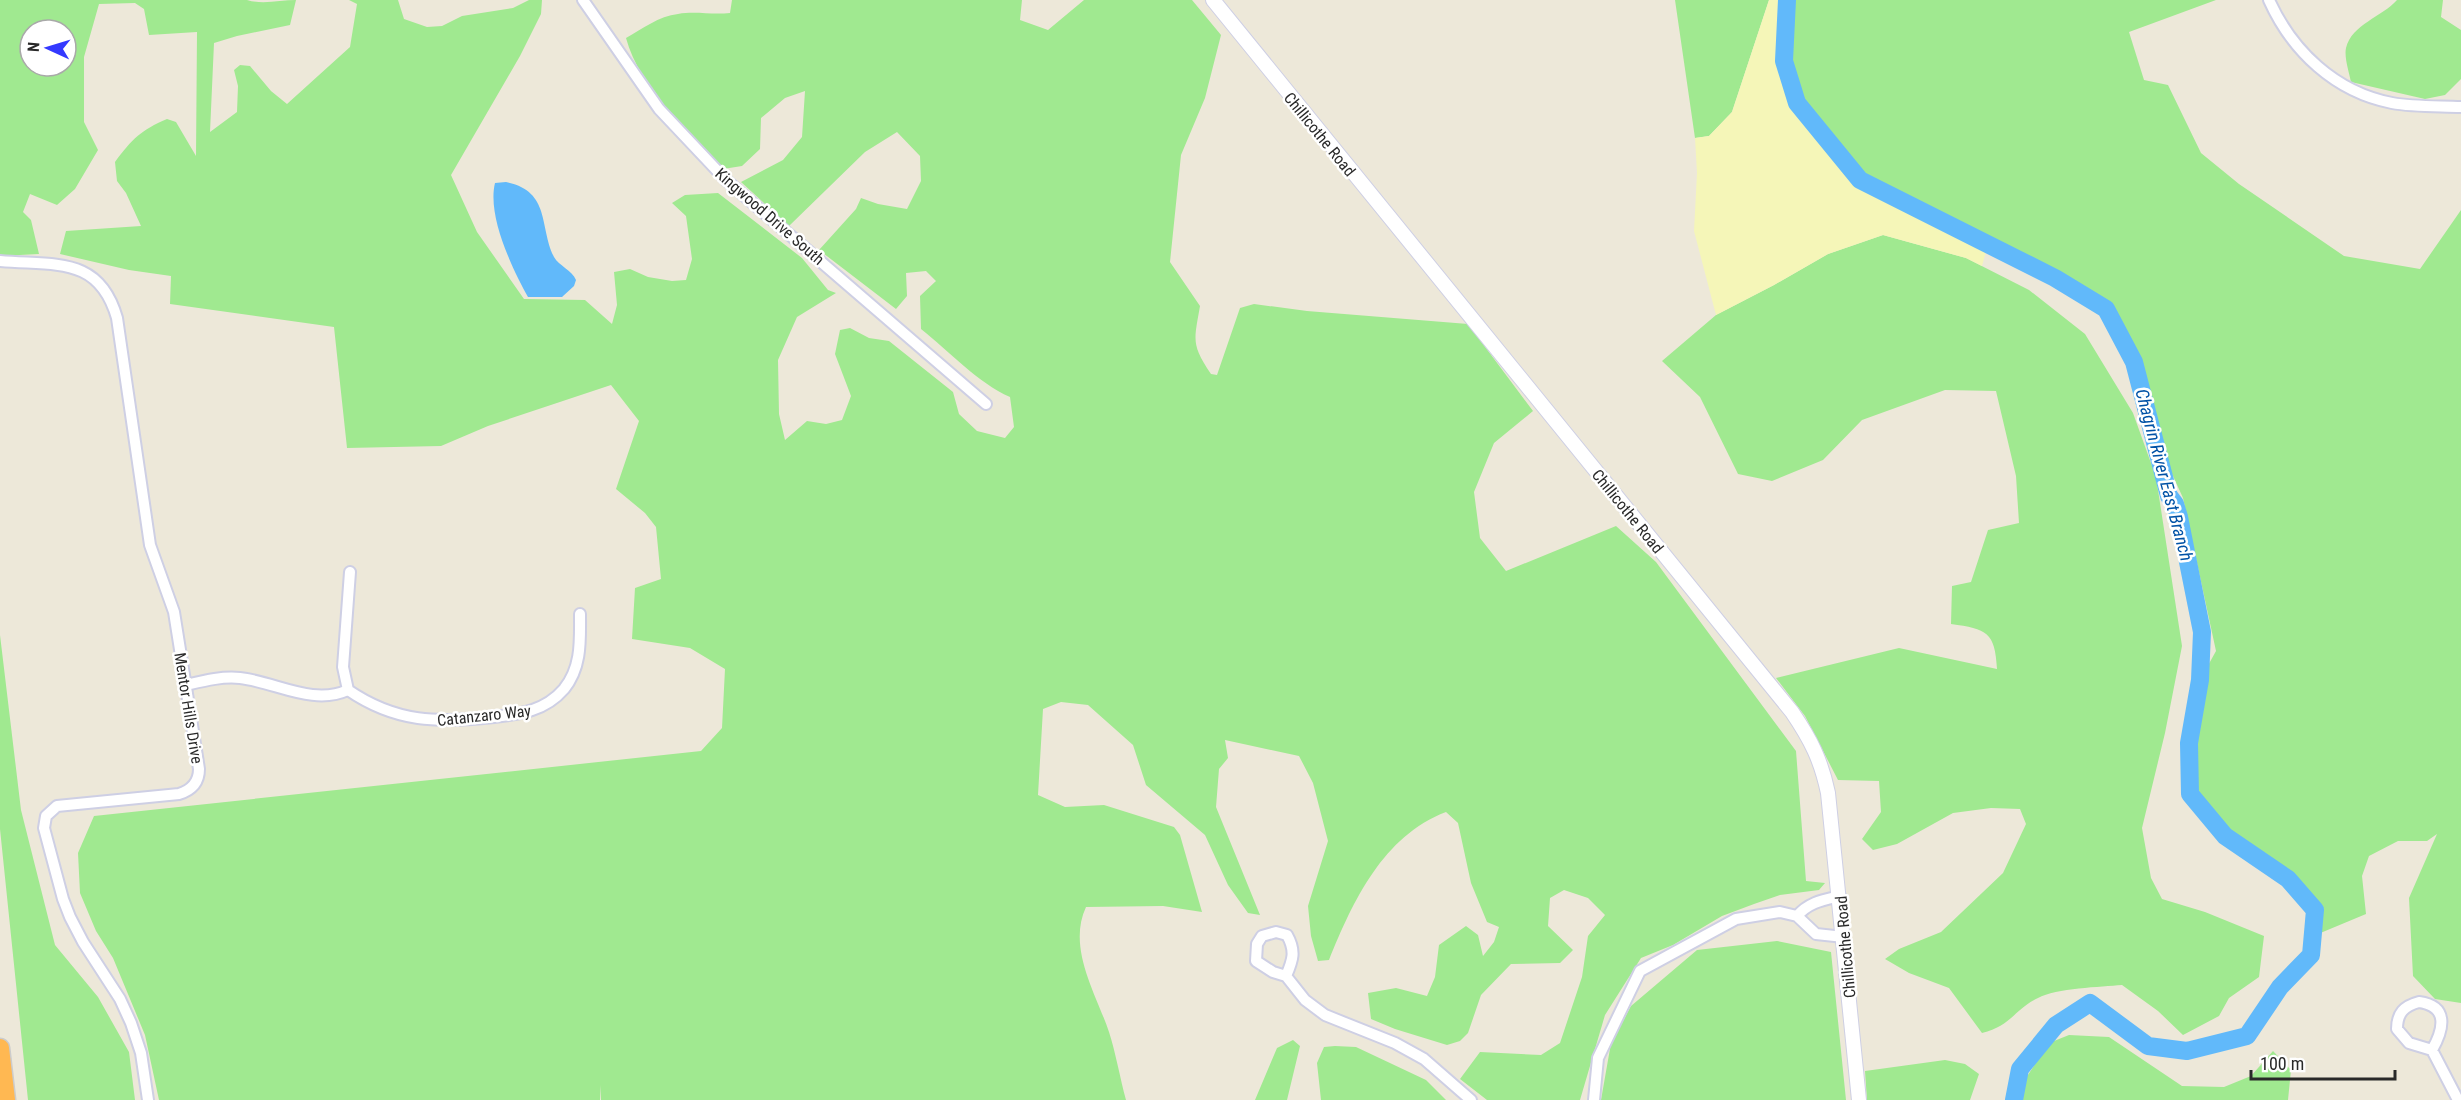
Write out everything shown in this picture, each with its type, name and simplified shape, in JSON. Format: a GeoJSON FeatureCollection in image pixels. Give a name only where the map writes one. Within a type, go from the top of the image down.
{"type":"FeatureCollection","features":[{"type":"Feature","properties":{"kind":"highway"},"geometry":{"type":"LineString","coordinates":[[0,1048],[6,1100]]}},
{"type":"Feature","properties":{"kind":"main road","name":"Chillicothe Road"},"geometry":{"type":"LineString","coordinates":[[1213,0],[1798,720],[1812,742],[1822,765],[1828,793],[1859,1100]]}},
{"type":"Feature","properties":{"kind":"street","name":"Kingwood Drive South"},"geometry":{"type":"LineString","coordinates":[[583,0],[659,109],[726,180],[986,404]]}},
{"type":"Feature","properties":{"kind":"street"},"geometry":{"type":"LineString","coordinates":[[2269,0],[2279,22],[2295,46],[2319,69],[2346,87],[2391,103],[2461,107]]}},
{"type":"Feature","properties":{"kind":"street","name":"Mentor Hills Drive"},"geometry":{"type":"LineString","coordinates":[[0,261],[79,268],[96,279],[112,303],[117,318],[150,545],[174,612],[199,769],[197,780],[190,790],[172,795],[57,806],[49,812],[45,822],[45,835],[70,917],[120,999],[136,1036],[145,1070],[148,1100]]}},
{"type":"Feature","properties":{"kind":"street"},"geometry":{"type":"LineString","coordinates":[[186,685],[234,677],[260,681],[312,695],[331,695],[348,690],[344,667],[350,572]]}},
{"type":"Feature","properties":{"kind":"street","name":"Catanzaro Way"},"geometry":{"type":"LineString","coordinates":[[348,690],[379,708],[430,721],[452,722],[530,712],[557,696],[574,672],[580,645],[580,614]]}},
{"type":"Feature","properties":{"kind":"street"},"geometry":{"type":"LineString","coordinates":[[1797,916],[1805,906],[1840,896]]}},
{"type":"Feature","properties":{"kind":"street"},"geometry":{"type":"LineString","coordinates":[[1594,1100],[1598,1058],[1640,971],[1736,919],[1780,912],[1797,916],[1816,934],[1844,937]]}},
{"type":"Feature","properties":{"kind":"street"},"geometry":{"type":"LineString","coordinates":[[1286,976],[1305,1000],[1325,1015],[1409,1050],[1447,1078],[1471,1100]]}},
{"type":"Feature","properties":{"kind":"street"},"geometry":{"type":"LineString","coordinates":[[2432,1050],[2443,1024],[2439,1012],[2431,1004],[2419,1002],[2408,1005],[2400,1013],[2397,1029],[2409,1043],[2432,1050],[2457,1100]]}},
{"type":"Feature","properties":{"kind":"green space"},"geometry":{"type":"Polygon","coordinates":[[[0,0],[247,0],[265,2],[296,0],[290,25],[214,43],[210,132],[237,112],[238,86],[234,70],[240,65],[250,66],[271,91],[287,104],[350,47],[357,4],[349,0],[398,0],[404,19],[427,27],[442,26],[462,16],[513,8],[529,0],[542,0],[541,14],[520,56],[451,175],[477,232],[524,299],[585,300],[612,324],[617,305],[614,272],[630,269],[648,277],[672,281],[686,280],[692,259],[686,216],[672,203],[685,195],[718,193],[802,258],[828,290],[836,293],[797,317],[778,360],[779,414],[785,440],[807,421],[826,424],[842,420],[851,396],[835,354],[840,330],[850,328],[869,338],[889,341],[953,392],[959,414],[977,431],[1005,438],[1014,427],[1010,397],[975,375],[921,329],[920,296],[936,281],[926,271],[906,273],[907,296],[896,309],[819,250],[856,209],[861,198],[878,204],[907,209],[921,181],[920,156],[897,132],[865,152],[789,226],[741,182],[783,160],[802,137],[805,91],[785,98],[761,118],[760,149],[742,166],[723,169],[681,125],[654,92],[642,75],[626,38],[651,23],[671,15],[730,13],[732,0],[1022,0],[1020,20],[1048,30],[1084,0],[1192,0],[1221,35],[1205,98],[1181,155],[1170,262],[1200,306],[1196,327],[1197,349],[1211,374],[1217,375],[1240,308],[1254,304],[1307,311],[1468,324],[1533,411],[1494,443],[1474,492],[1480,538],[1506,571],[1616,526],[1656,562],[1796,751],[1806,881],[1825,883],[1819,890],[1780,895],[1722,916],[1673,945],[1641,958],[1605,1015],[1580,1100],[1487,1100],[1460,1079],[1480,1052],[1541,1055],[1560,1043],[1582,977],[1588,936],[1605,915],[1588,898],[1564,890],[1550,898],[1548,926],[1573,950],[1560,963],[1511,964],[1481,995],[1468,1033],[1460,1041],[1447,1045],[1395,1029],[1371,1019],[1368,993],[1396,988],[1427,996],[1435,977],[1439,945],[1466,926],[1478,935],[1483,956],[1494,942],[1499,927],[1487,922],[1471,883],[1458,823],[1446,812],[1424,823],[1405,837],[1373,873],[1360,894],[1329,960],[1318,961],[1311,936],[1308,906],[1328,841],[1313,783],[1299,756],[1225,740],[1228,758],[1219,769],[1216,807],[1260,915],[1248,913],[1228,885],[1205,835],[1146,785],[1133,745],[1088,705],[1061,702],[1043,709],[1038,795],[1065,807],[1104,805],[1174,827],[1180,835],[1202,912],[1163,906],[1086,907],[1081,923],[1082,954],[1091,986],[1109,1032],[1126,1100],[601,1100],[601,1085],[600,1100],[159,1100],[145,1035],[113,958],[96,931],[80,893],[78,853],[94,816],[701,751],[722,728],[725,669],[690,648],[632,639],[635,588],[661,579],[656,527],[645,513],[616,489],[639,421],[611,385],[488,426],[441,446],[347,448],[334,327],[170,304],[171,276],[129,270],[60,254],[66,231],[141,226],[126,193],[117,181],[115,162],[132,141],[144,131],[167,119],[176,122],[196,156],[197,32],[149,35],[144,9],[135,3],[99,4],[84,57],[84,122],[98,150],[75,189],[57,205],[30,194],[23,212],[31,220],[39,254],[0,256],[0,0]]]}},
{"type":"Feature","properties":{"kind":"green space"},"geometry":{"type":"Polygon","coordinates":[[[1675,0],[1769,0],[1732,112],[1709,136],[1695,138],[1675,0]]]}},
{"type":"Feature","properties":{"kind":"green space"},"geometry":{"type":"Polygon","coordinates":[[[1787,0],[2216,0],[2129,32],[2144,80],[2168,85],[2201,153],[2239,184],[2344,256],[2420,269],[2461,210],[2461,1003],[2435,999],[2413,976],[2409,898],[2437,834],[2427,841],[2398,841],[2369,856],[2362,876],[2366,914],[2306,939],[2314,910],[2288,879],[2225,836],[2190,794],[2189,743],[2200,680],[2216,651],[2183,498],[2154,434],[2134,362],[2106,309],[2055,278],[1860,180],[1797,103],[1784,61],[1787,0]]]}},
{"type":"Feature","properties":{"kind":"green space"},"geometry":{"type":"Polygon","coordinates":[[[2397,0],[2443,0],[2441,17],[2461,30],[2461,79],[2445,95],[2425,99],[2351,82],[2346,56],[2349,40],[2361,27],[2397,0]]]}},
{"type":"Feature","properties":{"kind":"green space"},"geometry":{"type":"Polygon","coordinates":[[[1883,235],[1966,258],[2029,290],[2085,334],[2133,413],[2156,477],[2182,646],[2165,733],[2142,828],[2151,878],[2162,899],[2205,912],[2264,936],[2259,977],[2229,998],[2219,1016],[2183,1035],[2158,1011],[2122,985],[2079,988],[2046,995],[2030,1002],[2000,1026],[1982,1033],[1949,988],[1909,973],[1885,959],[1899,949],[1941,932],[2003,873],[2026,824],[2020,809],[1991,808],[1953,813],[1897,844],[1873,850],[1862,839],[1881,812],[1879,781],[1838,780],[1805,716],[1776,678],[1899,648],[1997,669],[1994,647],[1987,634],[1973,628],[1951,624],[1952,586],[1971,582],[1988,530],[2019,523],[2016,476],[1996,391],[1945,390],[1862,420],[1823,460],[1772,481],[1738,474],[1700,397],[1662,361],[1716,315],[1828,254],[1883,235]]]}},
{"type":"Feature","properties":{"kind":"green space"},"geometry":{"type":"Polygon","coordinates":[[[0,635],[21,810],[55,945],[98,997],[129,1052],[135,1100],[28,1100],[0,829],[0,635]]]}},
{"type":"Feature","properties":{"kind":"green space"},"geometry":{"type":"Polygon","coordinates":[[[1777,941],[1831,952],[1846,1100],[1601,1100],[1611,1043],[1631,1006],[1697,950],[1777,941]]]}},
{"type":"Feature","properties":{"kind":"green space"},"geometry":{"type":"Polygon","coordinates":[[[2069,1035],[2109,1037],[2182,1086],[2224,1087],[2251,1076],[2273,1051],[2291,1070],[2288,1100],[2020,1100],[2024,1081],[2049,1043],[2069,1035]]]}},
{"type":"Feature","properties":{"kind":"green space"},"geometry":{"type":"Polygon","coordinates":[[[1293,1040],[1300,1046],[1287,1100],[1255,1100],[1277,1048],[1293,1040]]]}},
{"type":"Feature","properties":{"kind":"green space"},"geometry":{"type":"Polygon","coordinates":[[[1324,1047],[1356,1047],[1426,1080],[1446,1100],[1321,1100],[1317,1063],[1324,1047]]]}},
{"type":"Feature","properties":{"kind":"green space"},"geometry":{"type":"Polygon","coordinates":[[[1945,1060],[1965,1064],[1979,1074],[1970,1100],[1867,1100],[1865,1071],[1945,1060]]]}},
{"type":"Feature","properties":{"kind":"sand"},"geometry":{"type":"Polygon","coordinates":[[[1769,0],[1787,0],[1784,61],[1797,103],[1860,180],[1988,244],[1982,266],[1966,258],[1883,235],[1828,254],[1716,315],[1694,231],[1697,173],[1695,138],[1709,136],[1732,112],[1769,0]]]}},
{"type":"Feature","properties":{"kind":"water"},"geometry":{"type":"Polygon","coordinates":[[[506,182],[530,193],[537,202],[554,257],[572,273],[576,280],[574,286],[562,297],[528,297],[515,272],[502,242],[493,196],[495,183],[506,182]]]}},
{"type":"Feature","properties":{"kind":"waterway","name":"Chagrin River East Branch"},"geometry":{"type":"LineString","coordinates":[[1787,0],[1784,61],[1797,103],[1860,180],[2055,278],[2106,309],[2134,362],[2169,496],[2175,504],[2179,517],[2202,632],[2200,680],[2189,743],[2190,794],[2225,836],[2288,879],[2315,910],[2311,955],[2280,987],[2247,1036],[2187,1051],[2148,1046],[2090,1003],[2056,1025],[2020,1069],[2014,1100]]}}]}
